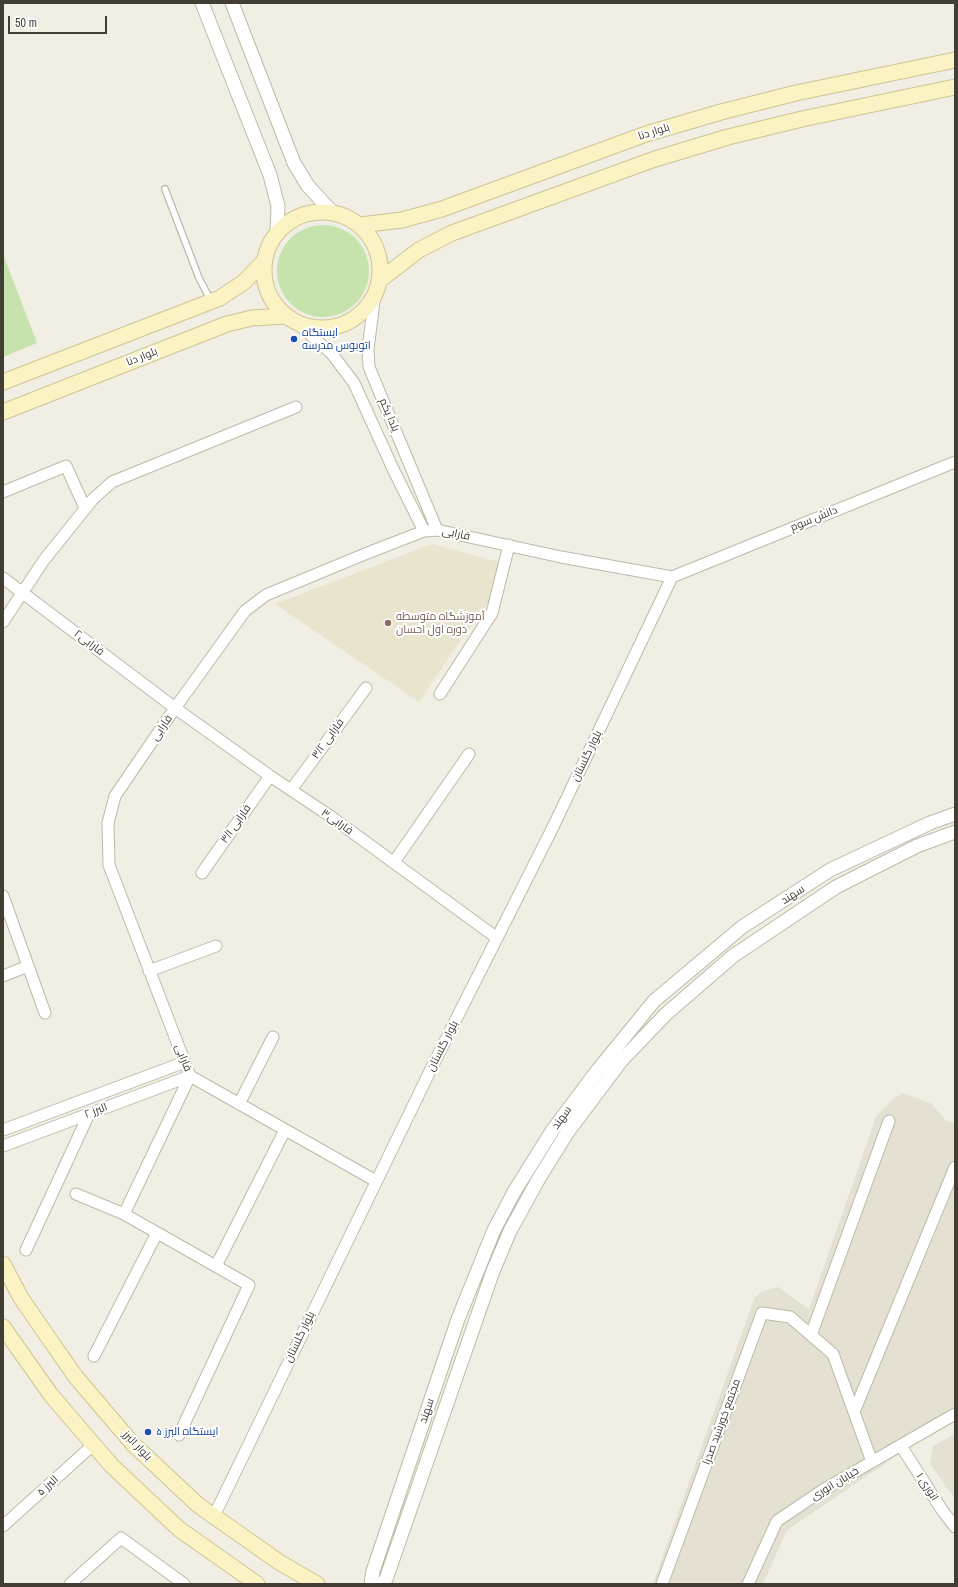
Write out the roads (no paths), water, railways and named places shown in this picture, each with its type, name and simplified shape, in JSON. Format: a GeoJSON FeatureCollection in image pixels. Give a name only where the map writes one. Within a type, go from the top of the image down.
{"type":"FeatureCollection","features":[{"type":"Feature","properties":{"kind":"main road","name":"بلوار دنا"},"geometry":{"type":"LineString","coordinates":[[360,225],[402,220],[442,209],[646,134],[721,112],[796,93],[955,60]]}},
{"type":"Feature","properties":{"kind":"main road"},"geometry":{"type":"LineString","coordinates":[[380,280],[419,250],[452,233],[655,159],[728,137],[802,119],[955,87]]}},
{"type":"Feature","properties":{"kind":"main road"},"geometry":{"type":"LineString","coordinates":[[317,212],[332,212],[347,217],[360,225],[370,236],[377,250],[381,264],[380,280],[376,294],[365,310],[351,321],[334,328],[315,329],[298,324],[285,316],[274,305],[267,291],[263,276],[264,261],[268,246],[277,233],[288,222],[301,215],[317,212]]}},
{"type":"Feature","properties":{"kind":"main road"},"geometry":{"type":"LineString","coordinates":[[3,382],[220,298],[244,282],[264,261]]}},
{"type":"Feature","properties":{"kind":"main road","name":"بلوار دنا"},"geometry":{"type":"LineString","coordinates":[[3,412],[227,324],[252,318],[285,316]]}},
{"type":"Feature","properties":{"kind":"main road","name":"بلوار البرز"},"geometry":{"type":"LineString","coordinates":[[3,1264],[21,1298],[75,1376],[133,1444],[198,1505],[280,1562],[317,1584]]}},
{"type":"Feature","properties":{"kind":"main road"},"geometry":{"type":"LineString","coordinates":[[3,1327],[51,1396],[111,1465],[179,1529],[257,1584]]}},
{"type":"Feature","properties":{"kind":"street"},"geometry":{"type":"LineString","coordinates":[[202,3],[270,175],[278,206],[277,233]]}},
{"type":"Feature","properties":{"kind":"street"},"geometry":{"type":"LineString","coordinates":[[232,3],[294,163],[308,186],[332,212]]}},
{"type":"Feature","properties":{"kind":"street","name":"یلدا یکم"},"geometry":{"type":"LineString","coordinates":[[376,294],[368,349],[369,367],[437,530]]}},
{"type":"Feature","properties":{"kind":"street","name":"یلدا یکم"},"geometry":{"type":"LineString","coordinates":[[298,324],[332,354],[354,383],[394,471],[424,531]]}},
{"type":"Feature","properties":{"kind":"street"},"geometry":{"type":"LineString","coordinates":[[3,622],[44,560],[85,508],[112,482],[296,407]]}},
{"type":"Feature","properties":{"kind":"street","name":"دانش سوم"},"geometry":{"type":"LineString","coordinates":[[672,577],[955,462]]}},
{"type":"Feature","properties":{"kind":"street"},"geometry":{"type":"LineString","coordinates":[[3,492],[66,466],[85,508]]}},
{"type":"Feature","properties":{"kind":"street","name":"فارابی"},"geometry":{"type":"LineString","coordinates":[[376,1182],[190,1076],[109,865],[108,823],[114,796],[245,611],[266,595],[424,531],[437,530],[561,557],[672,577]]}},
{"type":"Feature","properties":{"kind":"street"},"geometry":{"type":"LineString","coordinates":[[440,694],[492,613],[509,546]]}},
{"type":"Feature","properties":{"kind":"street","name":"بلوار گلستان"},"geometry":{"type":"LineString","coordinates":[[214,1516],[376,1182],[497,938],[554,827],[672,577]]}},
{"type":"Feature","properties":{"kind":"street","name":"فارابی۲"},"geometry":{"type":"LineString","coordinates":[[3,578],[175,708]]}},
{"type":"Feature","properties":{"kind":"street","name":"فارابی ۳/۲"},"geometry":{"type":"LineString","coordinates":[[291,790],[366,688]]}},
{"type":"Feature","properties":{"kind":"street","name":"فارابی۳"},"geometry":{"type":"LineString","coordinates":[[175,708],[270,776],[330,816],[497,938]]}},
{"type":"Feature","properties":{"kind":"street"},"geometry":{"type":"LineString","coordinates":[[394,862],[469,754]]}},
{"type":"Feature","properties":{"kind":"street","name":"فارابی ۳/۱"},"geometry":{"type":"LineString","coordinates":[[202,873],[270,776]]}},
{"type":"Feature","properties":{"kind":"street","name":"سهند"},"geometry":{"type":"LineString","coordinates":[[371,1584],[373,1571],[458,1319],[494,1230],[514,1192],[552,1131],[597,1071],[654,1001],[742,927],[830,870],[930,823],[955,814]]}},
{"type":"Feature","properties":{"kind":"street","name":"سهند"},"geometry":{"type":"LineString","coordinates":[[382,1584],[386,1579],[493,1271],[510,1231],[538,1180],[567,1133],[621,1061],[666,1014],[733,956],[836,887],[917,846],[955,832]]}},
{"type":"Feature","properties":{"kind":"street"},"geometry":{"type":"LineString","coordinates":[[3,896],[45,1013]]}},
{"type":"Feature","properties":{"kind":"street"},"geometry":{"type":"LineString","coordinates":[[149,971],[216,946]]}},
{"type":"Feature","properties":{"kind":"street"},"geometry":{"type":"LineString","coordinates":[[3,976],[28,966]]}},
{"type":"Feature","properties":{"kind":"street"},"geometry":{"type":"LineString","coordinates":[[239,1104],[273,1037]]}},
{"type":"Feature","properties":{"kind":"street","name":"البرز ۲"},"geometry":{"type":"LineString","coordinates":[[3,1130],[184,1062]]}},
{"type":"Feature","properties":{"kind":"street"},"geometry":{"type":"LineString","coordinates":[[124,1214],[190,1076]]}},
{"type":"Feature","properties":{"kind":"street","name":"البرز ۲"},"geometry":{"type":"LineString","coordinates":[[3,1146],[190,1076]]}},
{"type":"Feature","properties":{"kind":"street"},"geometry":{"type":"LineString","coordinates":[[26,1250],[89,1114]]}},
{"type":"Feature","properties":{"kind":"street"},"geometry":{"type":"LineString","coordinates":[[811,1335],[890,1121]]}},
{"type":"Feature","properties":{"kind":"street"},"geometry":{"type":"LineString","coordinates":[[216,1266],[285,1130]]}},
{"type":"Feature","properties":{"kind":"street"},"geometry":{"type":"LineString","coordinates":[[854,1412],[955,1167]]}},
{"type":"Feature","properties":{"kind":"street"},"geometry":{"type":"LineString","coordinates":[[76,1194],[124,1214],[249,1285],[178,1435]]}},
{"type":"Feature","properties":{"kind":"street"},"geometry":{"type":"LineString","coordinates":[[94,1356],[157,1233]]}},
{"type":"Feature","properties":{"kind":"street","name":"مجتمع خورشید صدرا"},"geometry":{"type":"LineString","coordinates":[[662,1584],[762,1313],[790,1317],[833,1354],[872,1462]]}},
{"type":"Feature","properties":{"kind":"street","name":"خیابان انوری"},"geometry":{"type":"LineString","coordinates":[[748,1584],[777,1521],[823,1490],[955,1414]]}},
{"type":"Feature","properties":{"kind":"street","name":"البرز ۵"},"geometry":{"type":"LineString","coordinates":[[3,1526],[93,1445]]}},
{"type":"Feature","properties":{"kind":"street","name":"انوری ۱"},"geometry":{"type":"LineString","coordinates":[[901,1446],[942,1510],[955,1527]]}},
{"type":"Feature","properties":{"kind":"street"},"geometry":{"type":"LineString","coordinates":[[70,1584],[121,1538],[184,1584]]}},
{"type":"Feature","properties":{"kind":"lane"},"geometry":{"type":"LineString","coordinates":[[165,189],[199,278],[211,301]]}},
{"type":"Feature","properties":{"kind":"place","name":"ایستگاه اتوبوس مدرسه"},"geometry":{"type":"Point","coordinates":[294,339]}},
{"type":"Feature","properties":{"kind":"place","name":"آموزشگاه متوسطه دوره اول احسان"},"geometry":{"type":"Point","coordinates":[388,623]}},
{"type":"Feature","properties":{"kind":"place","name":"ایستگاه البرز ۵"},"geometry":{"type":"Point","coordinates":[148,1432]}}]}
